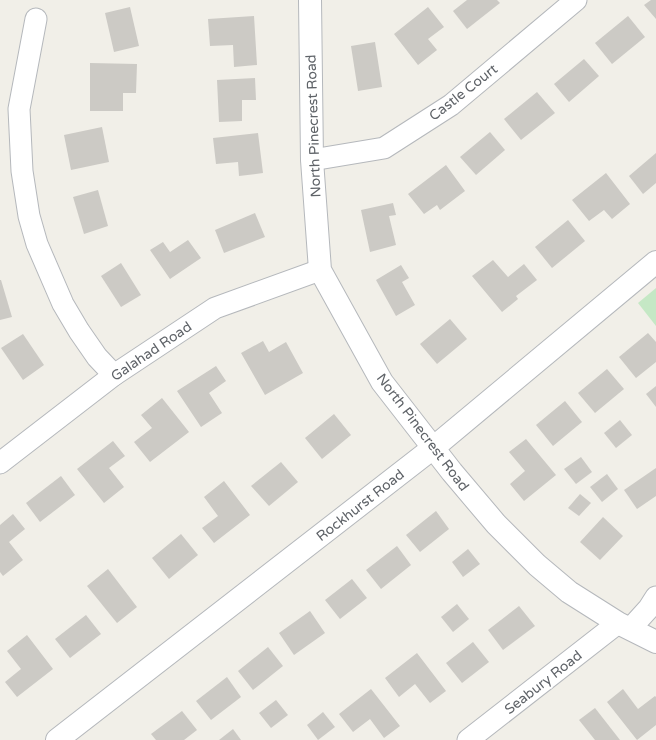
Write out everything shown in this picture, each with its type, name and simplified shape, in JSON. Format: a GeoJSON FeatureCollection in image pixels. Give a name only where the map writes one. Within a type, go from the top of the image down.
{"type":"FeatureCollection","features":[{"type":"Feature","properties":{"kind":"street","name":"North Pinecrest Road"},"geometry":{"type":"LineString","coordinates":[[310,0],[312,160],[320,270],[382,382],[433,448],[496,524],[522,551],[569,592],[624,626],[656,642]]}},
{"type":"Feature","properties":{"kind":"street","name":"Castle Court"},"geometry":{"type":"LineString","coordinates":[[312,160],[384,148],[451,105],[576,0]]}},
{"type":"Feature","properties":{"kind":"street"},"geometry":{"type":"LineString","coordinates":[[36,19],[19,109],[22,172],[29,216],[37,244],[63,304],[97,357],[114,375]]}},
{"type":"Feature","properties":{"kind":"street","name":"Rockhurst Road"},"geometry":{"type":"LineString","coordinates":[[58,740],[433,448],[656,262]]}},
{"type":"Feature","properties":{"kind":"street","name":"Galahad Road"},"geometry":{"type":"LineString","coordinates":[[0,463],[114,375],[215,308],[320,270]]}},
{"type":"Feature","properties":{"kind":"street","name":"Seabury Road"},"geometry":{"type":"LineString","coordinates":[[468,740],[649,608],[656,597]]}},
{"type":"Feature","properties":{"kind":"green space"},"geometry":{"type":"Polygon","coordinates":[[[656,288],[656,326],[638,303],[656,288]]]}},
{"type":"Feature","properties":{"kind":"building"},"geometry":{"type":"Polygon","coordinates":[[[467,0],[497,0],[500,3],[467,29],[453,11],[467,0]]]}},
{"type":"Feature","properties":{"kind":"building"},"geometry":{"type":"Polygon","coordinates":[[[651,0],[656,0],[656,19],[644,5],[651,0]]]}},
{"type":"Feature","properties":{"kind":"building"},"geometry":{"type":"Polygon","coordinates":[[[130,7],[139,46],[114,52],[105,13],[130,7]]]}},
{"type":"Feature","properties":{"kind":"building"},"geometry":{"type":"Polygon","coordinates":[[[428,7],[444,27],[428,39],[437,50],[418,65],[394,34],[428,7]]]}},
{"type":"Feature","properties":{"kind":"building"},"geometry":{"type":"Polygon","coordinates":[[[254,16],[257,65],[234,67],[233,45],[210,46],[208,19],[254,16]]]}},
{"type":"Feature","properties":{"kind":"building"},"geometry":{"type":"Polygon","coordinates":[[[628,16],[645,37],[612,64],[595,43],[628,16]]]}},
{"type":"Feature","properties":{"kind":"building"},"geometry":{"type":"Polygon","coordinates":[[[375,42],[382,87],[358,91],[351,46],[375,42]]]}},
{"type":"Feature","properties":{"kind":"building"},"geometry":{"type":"Polygon","coordinates":[[[584,59],[599,76],[569,102],[554,84],[584,59]]]}},
{"type":"Feature","properties":{"kind":"building"},"geometry":{"type":"Polygon","coordinates":[[[90,63],[137,64],[136,93],[123,93],[123,111],[90,111],[90,63]]]}},
{"type":"Feature","properties":{"kind":"building"},"geometry":{"type":"Polygon","coordinates":[[[255,78],[256,100],[242,100],[242,121],[219,122],[217,80],[255,78]]]}},
{"type":"Feature","properties":{"kind":"building"},"geometry":{"type":"Polygon","coordinates":[[[537,92],[555,113],[521,140],[504,119],[537,92]]]}},
{"type":"Feature","properties":{"kind":"building"},"geometry":{"type":"Polygon","coordinates":[[[102,127],[109,162],[71,170],[64,135],[102,127]]]}},
{"type":"Feature","properties":{"kind":"building"},"geometry":{"type":"Polygon","coordinates":[[[490,132],[505,150],[476,175],[460,157],[490,132]]]}},
{"type":"Feature","properties":{"kind":"building"},"geometry":{"type":"Polygon","coordinates":[[[258,133],[263,173],[239,176],[238,162],[216,164],[213,138],[258,133]]]}},
{"type":"Feature","properties":{"kind":"building"},"geometry":{"type":"Polygon","coordinates":[[[656,153],[656,183],[643,194],[629,176],[656,153]]]}},
{"type":"Feature","properties":{"kind":"building"},"geometry":{"type":"Polygon","coordinates":[[[446,165],[465,191],[440,210],[437,205],[424,214],[408,194],[446,165]]]}},
{"type":"Feature","properties":{"kind":"building"},"geometry":{"type":"Polygon","coordinates":[[[606,173],[630,204],[612,219],[604,210],[589,221],[572,200],[606,173]]]}},
{"type":"Feature","properties":{"kind":"building"},"geometry":{"type":"Polygon","coordinates":[[[98,190],[108,226],[84,234],[73,197],[98,190]]]}},
{"type":"Feature","properties":{"kind":"building"},"geometry":{"type":"Polygon","coordinates":[[[393,203],[396,215],[389,216],[396,245],[370,252],[361,210],[393,203]]]}},
{"type":"Feature","properties":{"kind":"building"},"geometry":{"type":"Polygon","coordinates":[[[255,213],[265,237],[224,253],[215,230],[255,213]]]}},
{"type":"Feature","properties":{"kind":"building"},"geometry":{"type":"Polygon","coordinates":[[[568,220],[585,241],[552,268],[535,247],[568,220]]]}},
{"type":"Feature","properties":{"kind":"building"},"geometry":{"type":"Polygon","coordinates":[[[188,240],[201,258],[170,279],[150,250],[163,242],[170,252],[188,240]]]}},
{"type":"Feature","properties":{"kind":"building"},"geometry":{"type":"Polygon","coordinates":[[[493,260],[508,277],[524,264],[537,280],[516,296],[518,299],[502,312],[472,276],[493,260]]]}},
{"type":"Feature","properties":{"kind":"building"},"geometry":{"type":"Polygon","coordinates":[[[121,263],[141,295],[121,307],[101,276],[121,263]]]}},
{"type":"Feature","properties":{"kind":"building"},"geometry":{"type":"Polygon","coordinates":[[[401,265],[409,278],[402,282],[415,305],[396,316],[376,280],[401,265]]]}},
{"type":"Feature","properties":{"kind":"building"},"geometry":{"type":"Polygon","coordinates":[[[0,280],[12,317],[0,320],[0,280]]]}},
{"type":"Feature","properties":{"kind":"building"},"geometry":{"type":"Polygon","coordinates":[[[450,319],[467,339],[437,364],[420,344],[450,319]]]}},
{"type":"Feature","properties":{"kind":"building"},"geometry":{"type":"Polygon","coordinates":[[[648,333],[656,342],[656,362],[636,378],[619,357],[648,333]]]}},
{"type":"Feature","properties":{"kind":"building"},"geometry":{"type":"Polygon","coordinates":[[[23,334],[44,365],[23,380],[1,348],[23,334]]]}},
{"type":"Feature","properties":{"kind":"building"},"geometry":{"type":"Polygon","coordinates":[[[263,341],[269,352],[286,342],[303,373],[265,395],[241,353],[263,341]]]}},
{"type":"Feature","properties":{"kind":"building"},"geometry":{"type":"Polygon","coordinates":[[[216,366],[226,381],[209,393],[222,413],[201,427],[177,391],[216,366]]]}},
{"type":"Feature","properties":{"kind":"building"},"geometry":{"type":"Polygon","coordinates":[[[607,369],[624,389],[595,413],[578,393],[607,369]]]}},
{"type":"Feature","properties":{"kind":"building"},"geometry":{"type":"Polygon","coordinates":[[[656,386],[656,407],[646,394],[656,386]]]}},
{"type":"Feature","properties":{"kind":"building"},"geometry":{"type":"Polygon","coordinates":[[[162,398],[189,432],[150,462],[134,442],[152,428],[141,415],[162,398]]]}},
{"type":"Feature","properties":{"kind":"building"},"geometry":{"type":"Polygon","coordinates":[[[565,401],[582,422],[553,446],[536,425],[565,401]]]}},
{"type":"Feature","properties":{"kind":"building"},"geometry":{"type":"Polygon","coordinates":[[[334,414],[351,435],[322,459],[305,438],[334,414]]]}},
{"type":"Feature","properties":{"kind":"building"},"geometry":{"type":"Polygon","coordinates":[[[620,420],[632,435],[616,448],[604,433],[620,420]]]}},
{"type":"Feature","properties":{"kind":"building"},"geometry":{"type":"Polygon","coordinates":[[[526,439],[556,475],[524,501],[510,484],[525,471],[509,452],[526,439]]]}},
{"type":"Feature","properties":{"kind":"building"},"geometry":{"type":"Polygon","coordinates":[[[113,441],[125,456],[109,468],[124,487],[104,503],[77,469],[113,441]]]}},
{"type":"Feature","properties":{"kind":"building"},"geometry":{"type":"Polygon","coordinates":[[[581,457],[592,472],[576,484],[564,469],[581,457]]]}},
{"type":"Feature","properties":{"kind":"building"},"geometry":{"type":"Polygon","coordinates":[[[281,462],[298,482],[269,506],[251,486],[281,462]]]}},
{"type":"Feature","properties":{"kind":"building"},"geometry":{"type":"Polygon","coordinates":[[[656,468],[656,496],[637,509],[624,490],[656,468]]]}},
{"type":"Feature","properties":{"kind":"building"},"geometry":{"type":"Polygon","coordinates":[[[607,474],[618,489],[602,502],[590,487],[607,474]]]}},
{"type":"Feature","properties":{"kind":"building"},"geometry":{"type":"Polygon","coordinates":[[[61,476],[75,495],[40,522],[26,503],[61,476]]]}},
{"type":"Feature","properties":{"kind":"building"},"geometry":{"type":"Polygon","coordinates":[[[224,481],[250,515],[214,543],[202,528],[218,516],[204,497],[224,481]]]}},
{"type":"Feature","properties":{"kind":"building"},"geometry":{"type":"Polygon","coordinates":[[[580,494],[591,503],[579,516],[568,508],[580,494]]]}},
{"type":"Feature","properties":{"kind":"building"},"geometry":{"type":"Polygon","coordinates":[[[436,511],[449,529],[420,552],[406,535],[436,511]]]}},
{"type":"Feature","properties":{"kind":"building"},"geometry":{"type":"Polygon","coordinates":[[[13,514],[25,529],[9,542],[23,560],[3,576],[0,572],[0,525],[13,514]]]}},
{"type":"Feature","properties":{"kind":"building"},"geometry":{"type":"Polygon","coordinates":[[[603,517],[623,536],[600,560],[580,542],[603,517]]]}},
{"type":"Feature","properties":{"kind":"building"},"geometry":{"type":"Polygon","coordinates":[[[181,534],[198,555],[169,579],[152,558],[181,534]]]}},
{"type":"Feature","properties":{"kind":"building"},"geometry":{"type":"Polygon","coordinates":[[[397,546],[411,565],[381,589],[366,570],[397,546]]]}},
{"type":"Feature","properties":{"kind":"building"},"geometry":{"type":"Polygon","coordinates":[[[468,549],[480,564],[463,577],[452,562],[468,549]]]}},
{"type":"Feature","properties":{"kind":"building"},"geometry":{"type":"Polygon","coordinates":[[[108,569],[137,607],[117,623],[87,586],[108,569]]]}},
{"type":"Feature","properties":{"kind":"building"},"geometry":{"type":"Polygon","coordinates":[[[352,579],[367,598],[340,619],[325,600],[352,579]]]}},
{"type":"Feature","properties":{"kind":"building"},"geometry":{"type":"Polygon","coordinates":[[[457,604],[469,619],[453,632],[441,617],[457,604]]]}},
{"type":"Feature","properties":{"kind":"building"},"geometry":{"type":"Polygon","coordinates":[[[519,606],[535,626],[503,650],[488,630],[519,606]]]}},
{"type":"Feature","properties":{"kind":"building"},"geometry":{"type":"Polygon","coordinates":[[[310,611],[325,633],[294,655],[279,633],[310,611]]]}},
{"type":"Feature","properties":{"kind":"building"},"geometry":{"type":"Polygon","coordinates":[[[86,615],[101,634],[70,658],[55,639],[86,615]]]}},
{"type":"Feature","properties":{"kind":"building"},"geometry":{"type":"Polygon","coordinates":[[[27,635],[53,669],[17,697],[5,682],[21,669],[7,651],[27,635]]]}},
{"type":"Feature","properties":{"kind":"building"},"geometry":{"type":"Polygon","coordinates":[[[473,642],[489,662],[462,683],[446,663],[473,642]]]}},
{"type":"Feature","properties":{"kind":"building"},"geometry":{"type":"Polygon","coordinates":[[[268,647],[283,666],[253,690],[238,671],[268,647]]]}},
{"type":"Feature","properties":{"kind":"building"},"geometry":{"type":"Polygon","coordinates":[[[417,653],[446,691],[430,703],[415,684],[399,697],[385,678],[417,653]]]}},
{"type":"Feature","properties":{"kind":"building"},"geometry":{"type":"Polygon","coordinates":[[[227,677],[241,697],[211,720],[196,701],[227,677]]]}},
{"type":"Feature","properties":{"kind":"building"},"geometry":{"type":"Polygon","coordinates":[[[371,689],[400,726],[384,738],[370,719],[353,732],[339,714],[371,689]]]}},
{"type":"Feature","properties":{"kind":"building"},"geometry":{"type":"Polygon","coordinates":[[[623,689],[638,709],[655,696],[656,697],[656,725],[637,740],[607,702],[623,689]]]}},
{"type":"Feature","properties":{"kind":"building"},"geometry":{"type":"Polygon","coordinates":[[[276,700],[288,715],[271,728],[259,713],[276,700]]]}},
{"type":"Feature","properties":{"kind":"building"},"geometry":{"type":"Polygon","coordinates":[[[595,708],[620,740],[595,740],[579,720],[595,708]]]}},
{"type":"Feature","properties":{"kind":"building"},"geometry":{"type":"Polygon","coordinates":[[[182,711],[197,730],[184,740],[156,740],[151,734],[182,711]]]}},
{"type":"Feature","properties":{"kind":"building"},"geometry":{"type":"Polygon","coordinates":[[[323,712],[335,727],[318,740],[307,725],[323,712]]]}},
{"type":"Feature","properties":{"kind":"building"},"geometry":{"type":"Polygon","coordinates":[[[233,729],[241,740],[219,740],[233,729]]]}}]}
